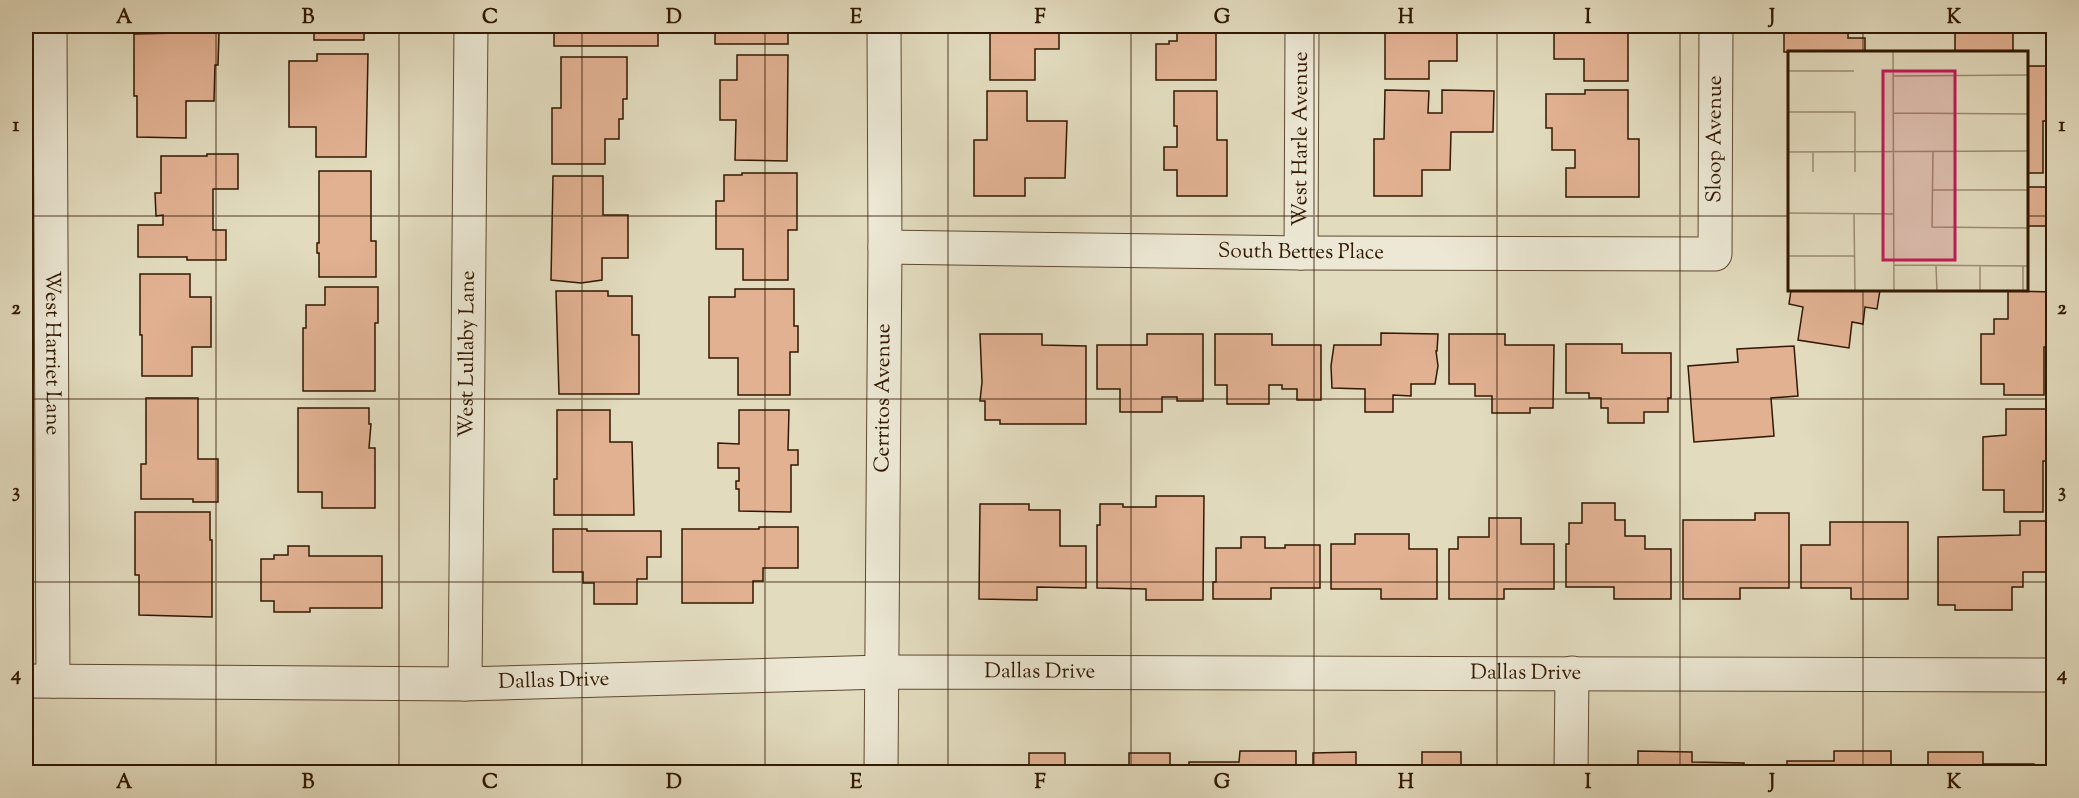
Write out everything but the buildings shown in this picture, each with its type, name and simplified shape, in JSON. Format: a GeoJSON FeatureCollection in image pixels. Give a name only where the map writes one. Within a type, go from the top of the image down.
{"type":"FeatureCollection","features":[{"type":"Feature","properties":{"kind":"street","name":"West Harriet Lane"},"geometry":{"type":"LineString","coordinates":[[39,681],[50,26]]}},
{"type":"Feature","properties":{"kind":"street","name":"West Lullaby Lane"},"geometry":{"type":"LineString","coordinates":[[465,684],[471,26]]}},
{"type":"Feature","properties":{"kind":"street","name":"Cerritos Avenue"},"geometry":{"type":"LineString","coordinates":[[881,772],[885,247],[884,26]]}},
{"type":"Feature","properties":{"kind":"street","name":"West Harle Avenue"},"geometry":{"type":"LineString","coordinates":[[1301,252],[1302,26]]}},
{"type":"Feature","properties":{"kind":"street","name":"Sloop Avenue"},"geometry":{"type":"LineString","coordinates":[[1715,254],[1716,26]]}},
{"type":"Feature","properties":{"kind":"street","name":"South Bettes Place"},"geometry":{"type":"LineString","coordinates":[[885,247],[1715,254]]}},
{"type":"Feature","properties":{"kind":"street","name":"Dallas Drive"},"geometry":{"type":"LineString","coordinates":[[39,681],[465,684],[882,672],[2054,675]]}},
{"type":"Feature","properties":{"kind":"street"},"geometry":{"type":"LineString","coordinates":[[1571,772],[1572,673]]}}]}
